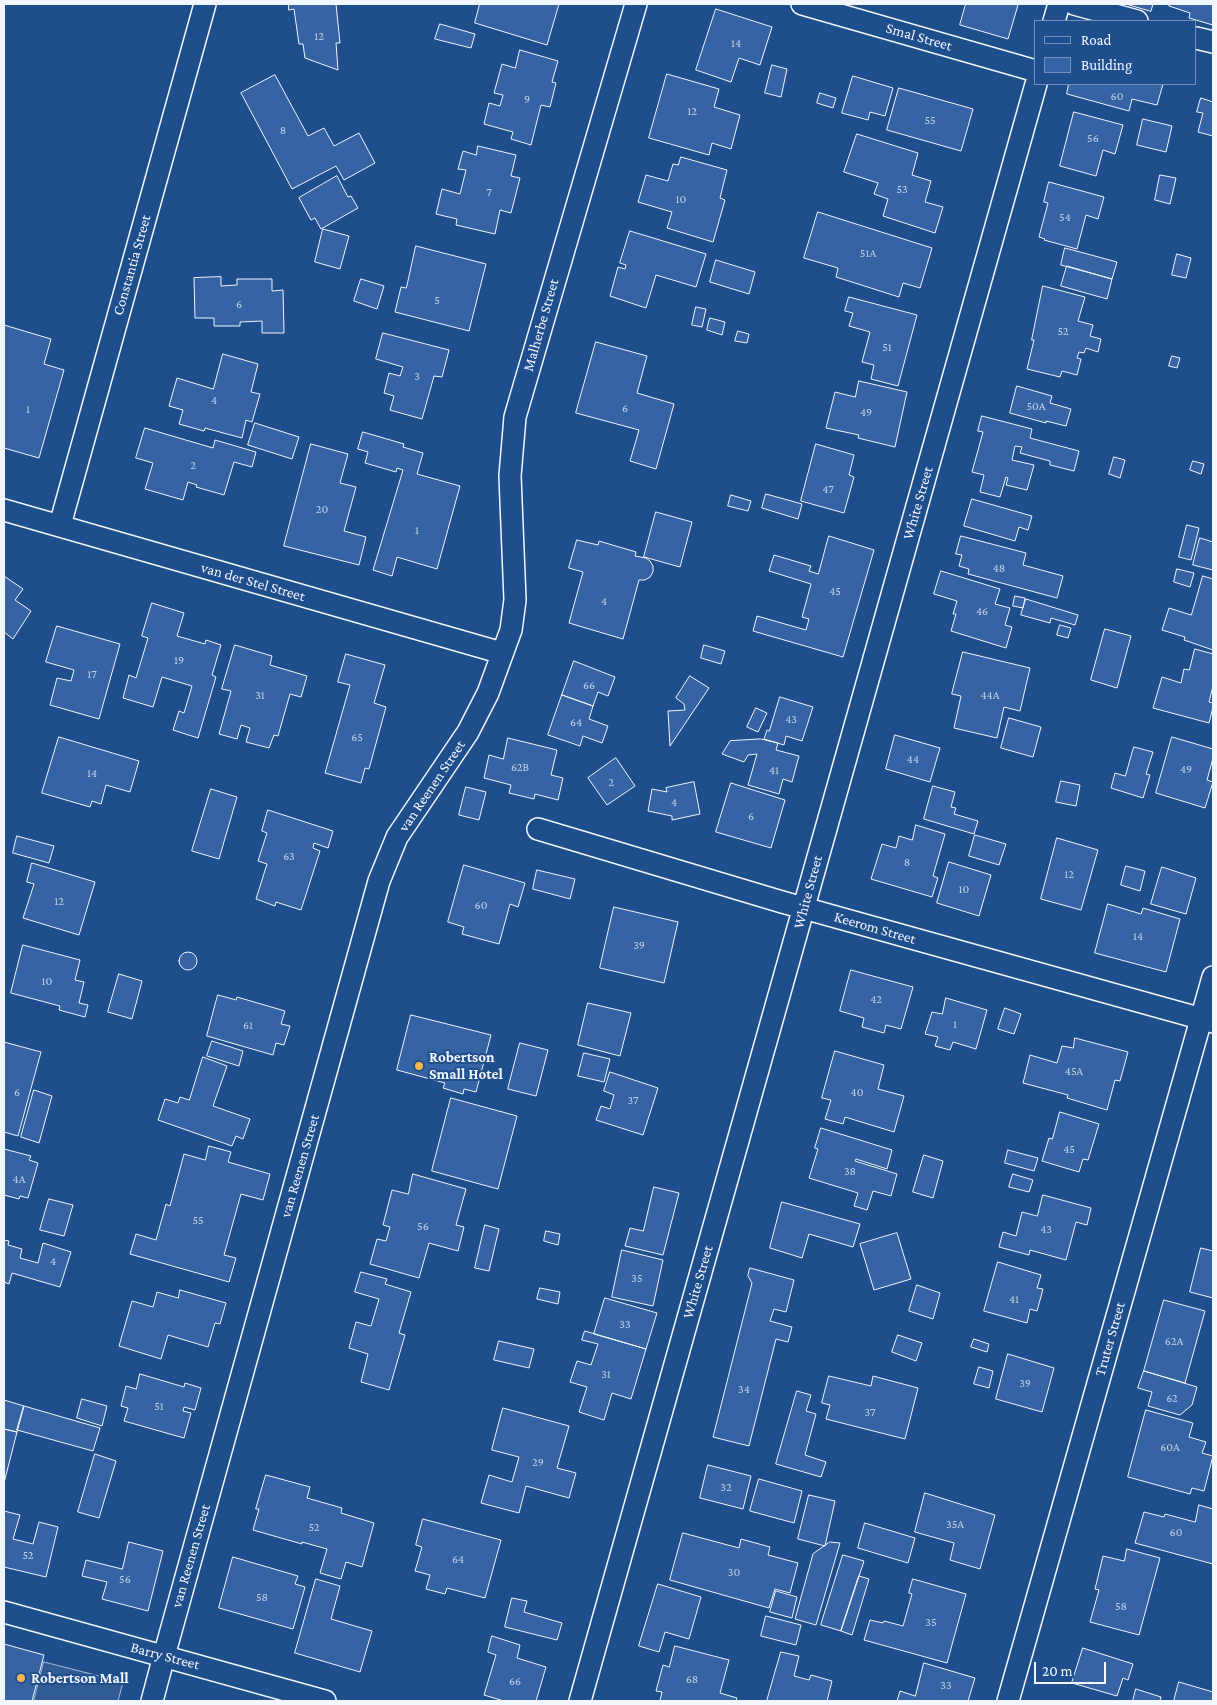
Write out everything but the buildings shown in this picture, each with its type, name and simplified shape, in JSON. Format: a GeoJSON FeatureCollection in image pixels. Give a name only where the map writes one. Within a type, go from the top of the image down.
{"type":"FeatureCollection","features":[{"type":"Feature","properties":{"kind":"street","name":"Constantia Street"},"geometry":{"type":"LineString","coordinates":[[60,525],[205,4]]}},
{"type":"Feature","properties":{"kind":"street","name":"Malherbe Street"},"geometry":{"type":"LineString","coordinates":[[502,654],[511,630],[515,600],[510,476],[515,417],[636,4]]}},
{"type":"Feature","properties":{"kind":"street","name":"Smal Street"},"geometry":{"type":"LineString","coordinates":[[802,4],[1034,70]]}},
{"type":"Feature","properties":{"kind":"street"},"geometry":{"type":"LineString","coordinates":[[1054,20],[1059,4]]}},
{"type":"Feature","properties":{"kind":"street"},"geometry":{"type":"LineString","coordinates":[[1074,4],[1133,20]]}},
{"type":"Feature","properties":{"kind":"street"},"geometry":{"type":"LineString","coordinates":[[1197,38],[1213,42]]}},
{"type":"Feature","properties":{"kind":"street","name":"White Street"},"geometry":{"type":"LineString","coordinates":[[580,1701],[1036,85]]}},
{"type":"Feature","properties":{"kind":"street","name":"van der Stel Street"},"geometry":{"type":"LineString","coordinates":[[4,510],[502,654]]}},
{"type":"Feature","properties":{"kind":"street","name":"van Reenen Street"},"geometry":{"type":"LineString","coordinates":[[152,1701],[379,881],[397,837],[468,732],[488,692],[502,654]]}},
{"type":"Feature","properties":{"kind":"street","name":"Keerom Street"},"geometry":{"type":"LineString","coordinates":[[538,829],[804,907],[1207,1020]]}},
{"type":"Feature","properties":{"kind":"street","name":"Truter Street"},"geometry":{"type":"LineString","coordinates":[[1008,1701],[1207,1020],[1213,977]]}},
{"type":"Feature","properties":{"kind":"street","name":"Barry Street"},"geometry":{"type":"LineString","coordinates":[[4,1612],[325,1701]]}},
{"type":"Feature","properties":{"kind":"shaded area"},"geometry":{"type":"Polygon","coordinates":[[[44,1662],[123,1682],[118,1701],[34,1701],[44,1662]]]}},
{"type":"Feature","properties":{"kind":"place","name":"Robertson Small Hotel"},"geometry":{"type":"Point","coordinates":[419,1066]}},
{"type":"Feature","properties":{"kind":"place","name":"Robertson Mall"},"geometry":{"type":"Point","coordinates":[21,1678]}}]}
